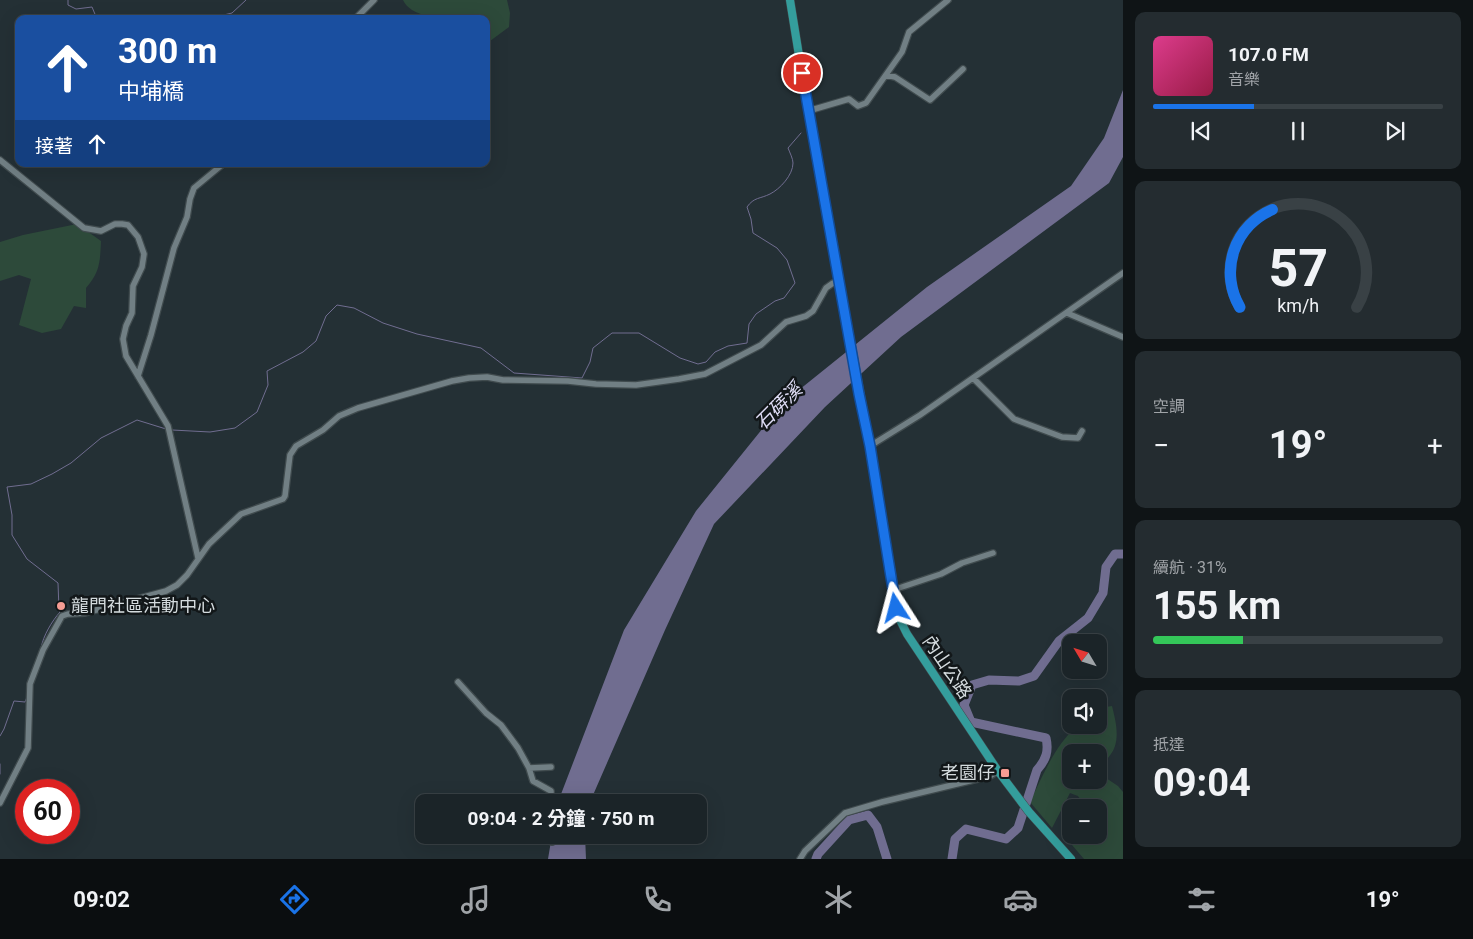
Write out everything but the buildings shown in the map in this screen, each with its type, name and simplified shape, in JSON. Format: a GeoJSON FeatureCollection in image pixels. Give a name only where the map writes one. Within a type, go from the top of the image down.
{"type":"FeatureCollection","features":[{"type":"Feature","properties":{"kind":"main road"},"geometry":{"type":"LineString","coordinates":[[785,0],[793,36],[798,43]]}},
{"type":"Feature","properties":{"kind":"main road"},"geometry":{"type":"LineString","coordinates":[[790,0],[839,281]]}},
{"type":"Feature","properties":{"kind":"main road","name":"內山公路"},"geometry":{"type":"LineString","coordinates":[[839,281],[870,446],[899,618],[907,634],[998,771],[1029,812],[1071,859]]}},
{"type":"Feature","properties":{"kind":"street"},"geometry":{"type":"LineString","coordinates":[[359,15],[374,0]]}},
{"type":"Feature","properties":{"kind":"street"},"geometry":{"type":"LineString","coordinates":[[808,111],[849,99],[858,106],[866,103],[902,52],[909,32],[948,0]]}},
{"type":"Feature","properties":{"kind":"street"},"geometry":{"type":"LineString","coordinates":[[886,75],[894,77],[930,100],[964,69]]}},
{"type":"Feature","properties":{"kind":"street"},"geometry":{"type":"LineString","coordinates":[[0,160],[84,228],[101,231],[115,224],[128,225],[138,237],[144,254],[142,267],[133,286],[132,312],[123,339],[126,356],[169,429],[198,558]]}},
{"type":"Feature","properties":{"kind":"street"},"geometry":{"type":"LineString","coordinates":[[138,376],[174,248],[186,217],[194,188],[219,167]]}},
{"type":"Feature","properties":{"kind":"street"},"geometry":{"type":"LineString","coordinates":[[870,446],[920,415],[1123,273]]}},
{"type":"Feature","properties":{"kind":"street"},"geometry":{"type":"LineString","coordinates":[[0,803],[28,748],[30,684],[43,650],[62,616],[85,613],[166,591],[177,585],[226,526],[241,514],[283,499],[285,496],[290,455],[296,446],[323,430],[339,416],[358,408],[452,381],[469,378],[487,377],[503,380],[636,385],[705,374],[761,345],[786,322],[806,316],[814,311],[826,288],[833,282],[839,281]]}},
{"type":"Feature","properties":{"kind":"street"},"geometry":{"type":"LineString","coordinates":[[1067,313],[1123,337]]}},
{"type":"Feature","properties":{"kind":"street"},"geometry":{"type":"LineString","coordinates":[[973,378],[1014,419],[1062,436],[1078,438],[1082,431]]}},
{"type":"Feature","properties":{"kind":"street"},"geometry":{"type":"LineString","coordinates":[[893,590],[941,574],[962,563],[993,553]]}},
{"type":"Feature","properties":{"kind":"street"},"geometry":{"type":"LineString","coordinates":[[458,682],[486,714],[501,725],[518,748],[529,768],[533,781],[551,791],[551,794]]}},
{"type":"Feature","properties":{"kind":"street"},"geometry":{"type":"LineString","coordinates":[[529,768],[551,767]]}},
{"type":"Feature","properties":{"kind":"street"},"geometry":{"type":"LineString","coordinates":[[800,859],[805,851],[845,813],[882,802],[990,776],[998,771]]}},
{"type":"Feature","properties":{"kind":"green space"},"geometry":{"type":"Polygon","coordinates":[[[403,0],[507,0],[510,13],[509,27],[490,41],[490,15],[424,15],[417,13],[403,0]]]}},
{"type":"Feature","properties":{"kind":"green space"},"geometry":{"type":"Polygon","coordinates":[[[77,224],[101,241],[98,266],[94,277],[86,288],[86,308],[74,306],[61,329],[42,333],[19,325],[31,279],[19,275],[0,281],[0,242],[23,235],[77,224]]]}},
{"type":"Feature","properties":{"kind":"green space"},"geometry":{"type":"Polygon","coordinates":[[[1112,706],[1117,736],[1111,754],[1107,759],[1107,744],[1062,744],[1062,789],[1107,789],[1107,779],[1118,786],[1123,792],[1123,859],[1084,859],[1072,845],[1107,844],[1107,799],[1080,799],[1078,796],[1070,793],[1067,799],[1062,799],[1062,809],[1052,828],[1030,802],[1050,761],[1063,742],[1069,734],[1107,734],[1107,707],[1112,706]]]}},
{"type":"Feature","properties":{"kind":"shaded area"},"geometry":{"type":"Polygon","coordinates":[[[1123,90],[1123,157],[1109,183],[901,337],[825,407],[714,524],[665,630],[593,794],[561,794],[624,630],[696,511],[784,402],[927,287],[1071,186],[1104,138],[1123,90]]]}},
{"type":"Feature","properties":{"kind":"shaded area"},"geometry":{"type":"Polygon","coordinates":[[[550,844],[585,844],[586,859],[548,859],[550,844]]]}},
{"type":"Feature","properties":{"kind":"waterway"},"geometry":{"type":"LineString","coordinates":[[68,0],[68,5],[76,9],[92,7],[95,15]]}},
{"type":"Feature","properties":{"kind":"waterway"},"geometry":{"type":"LineString","coordinates":[[224,15],[232,13],[246,0]]}},
{"type":"Feature","properties":{"kind":"waterway"},"geometry":{"type":"LineString","coordinates":[[172,430],[210,432],[235,428],[257,412],[268,385],[267,371],[303,352],[316,341],[326,316],[337,305],[354,308],[383,323],[417,334],[481,348],[514,373],[582,378],[590,362],[593,348],[612,333],[639,333],[680,358],[698,364],[706,362],[715,352],[728,346],[747,343],[749,324],[756,314],[775,301],[784,298],[795,283],[787,260],[777,248],[753,233],[747,207],[755,200],[774,192],[785,181],[791,172],[793,163],[788,148],[801,133]]}},
{"type":"Feature","properties":{"kind":"waterway"},"geometry":{"type":"LineString","coordinates":[[41,648],[48,629],[60,612],[58,583],[27,559],[12,535],[12,515],[7,487],[31,484],[52,474],[71,463],[101,438],[137,420],[166,429]]}},
{"type":"Feature","properties":{"kind":"waterway"},"geometry":{"type":"LineString","coordinates":[[952,859],[955,839],[966,829],[1006,839],[1018,828],[1037,770],[1043,763],[1047,751],[1046,738],[971,722],[964,705],[972,685],[989,680],[1019,681],[1034,676],[1059,641],[1088,618],[1103,593],[1106,567],[1115,554],[1123,554]]}},
{"type":"Feature","properties":{"kind":"waterway"},"geometry":{"type":"LineString","coordinates":[[0,736],[14,701],[25,702],[27,697]]}},
{"type":"Feature","properties":{"kind":"waterway"},"geometry":{"type":"LineString","coordinates":[[0,764],[0,774]]}},
{"type":"Feature","properties":{"kind":"waterway"},"geometry":{"type":"LineString","coordinates":[[816,859],[818,854],[849,820],[868,815],[877,827],[887,859]]}},
{"type":"Feature","properties":{"kind":"place","name":"龍門社區活動中心"},"geometry":{"type":"Point","coordinates":[61,606]}},
{"type":"Feature","properties":{"kind":"place","name":"老園仔"},"geometry":{"type":"Point","coordinates":[1005,773]}},
{"type":"Feature","properties":{"kind":"route"},"geometry":{"type":"LineString","coordinates":[[802,73],[870,446],[896,608]]}},
{"type":"Feature","properties":{"kind":"water label","name":"石硦溪"},"geometry":{"type":"Point","coordinates":[778,406]}}]}
